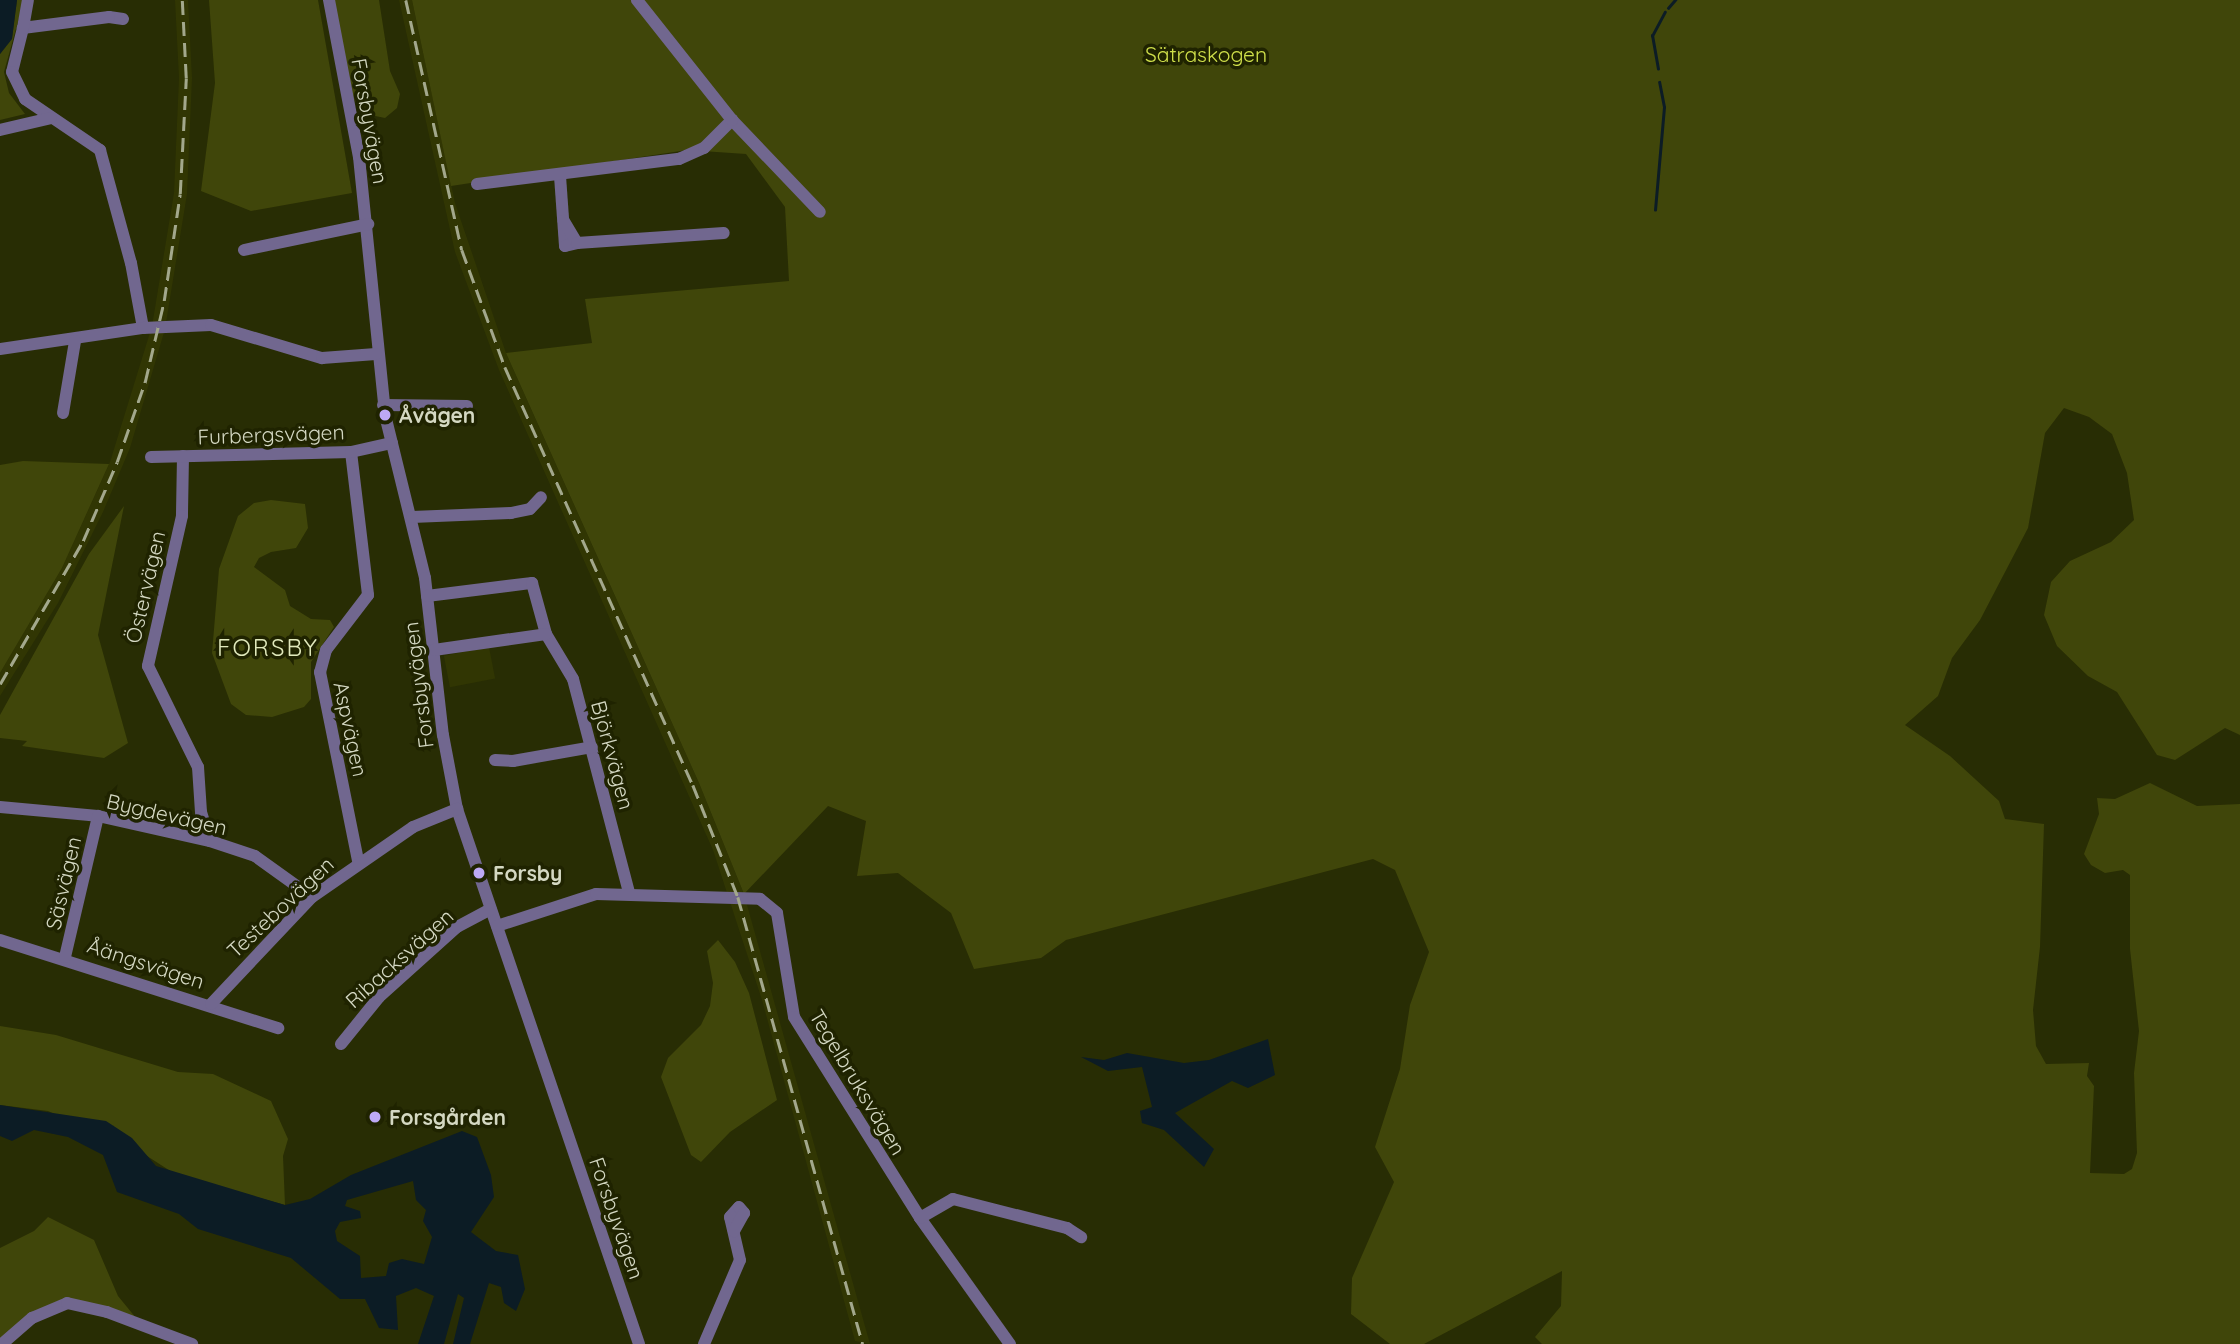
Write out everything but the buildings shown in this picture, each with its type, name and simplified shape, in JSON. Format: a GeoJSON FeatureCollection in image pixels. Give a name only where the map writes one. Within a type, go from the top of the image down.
{"type":"FeatureCollection","features":[{"type":"Feature","properties":{"kind":"street"},"geometry":{"type":"LineString","coordinates":[[27,0],[13,82],[25,99],[100,150],[129,253],[143,328]]}},
{"type":"Feature","properties":{"kind":"street","name":"Forsbyvägen"},"geometry":{"type":"LineString","coordinates":[[329,0],[368,224],[376,354],[383,405],[412,517],[427,596],[457,809],[639,1344]]}},
{"type":"Feature","properties":{"kind":"street"},"geometry":{"type":"LineString","coordinates":[[637,0],[732,120],[820,212]]}},
{"type":"Feature","properties":{"kind":"street"},"geometry":{"type":"LineString","coordinates":[[23,28],[109,17],[123,19]]}},
{"type":"Feature","properties":{"kind":"street"},"geometry":{"type":"LineString","coordinates":[[0,130],[51,118]]}},
{"type":"Feature","properties":{"kind":"street"},"geometry":{"type":"LineString","coordinates":[[477,184],[560,176],[679,159],[704,148],[732,120]]}},
{"type":"Feature","properties":{"kind":"street"},"geometry":{"type":"LineString","coordinates":[[560,176],[565,246],[724,233]]}},
{"type":"Feature","properties":{"kind":"street"},"geometry":{"type":"LineString","coordinates":[[244,250],[368,224]]}},
{"type":"Feature","properties":{"kind":"street"},"geometry":{"type":"LineString","coordinates":[[0,349],[75,341],[143,328],[211,325],[322,358],[376,354]]}},
{"type":"Feature","properties":{"kind":"street"},"geometry":{"type":"LineString","coordinates":[[63,413],[75,341]]}},
{"type":"Feature","properties":{"kind":"street"},"geometry":{"type":"LineString","coordinates":[[383,405],[467,407]]}},
{"type":"Feature","properties":{"kind":"street","name":"Furbergsvägen"},"geometry":{"type":"LineString","coordinates":[[151,457],[351,452],[392,443]]}},
{"type":"Feature","properties":{"kind":"street","name":"Aspvägen"},"geometry":{"type":"LineString","coordinates":[[351,452],[368,595],[326,650],[320,672],[358,861]]}},
{"type":"Feature","properties":{"kind":"street","name":"Östervägen"},"geometry":{"type":"LineString","coordinates":[[183,456],[182,516],[148,666],[198,767],[201,812],[210,841]]}},
{"type":"Feature","properties":{"kind":"street"},"geometry":{"type":"LineString","coordinates":[[412,517],[511,513],[530,509],[541,497]]}},
{"type":"Feature","properties":{"kind":"street","name":"Björkvägen"},"geometry":{"type":"LineString","coordinates":[[427,596],[532,583],[546,634],[573,679],[629,893]]}},
{"type":"Feature","properties":{"kind":"street"},"geometry":{"type":"LineString","coordinates":[[434,650],[546,634]]}},
{"type":"Feature","properties":{"kind":"street"},"geometry":{"type":"LineString","coordinates":[[495,760],[513,761],[592,747]]}},
{"type":"Feature","properties":{"kind":"street","name":"Bygdevägen"},"geometry":{"type":"LineString","coordinates":[[0,807],[97,816],[210,841],[255,856],[312,897]]}},
{"type":"Feature","properties":{"kind":"street","name":"Testebovägen"},"geometry":{"type":"LineString","coordinates":[[211,1004],[312,897],[358,861],[413,827],[457,809]]}},
{"type":"Feature","properties":{"kind":"street","name":"Säsvägen"},"geometry":{"type":"LineString","coordinates":[[65,957],[97,816]]}},
{"type":"Feature","properties":{"kind":"street","name":"Tegelbruksvägen"},"geometry":{"type":"LineString","coordinates":[[497,926],[596,894],[760,899],[777,914],[794,1017],[920,1218],[1010,1344]]}},
{"type":"Feature","properties":{"kind":"street","name":"Ribacksvägen"},"geometry":{"type":"LineString","coordinates":[[341,1044],[379,997],[457,927],[491,909]]}},
{"type":"Feature","properties":{"kind":"street","name":"Åängsvägen"},"geometry":{"type":"LineString","coordinates":[[0,940],[65,957],[278,1028]]}},
{"type":"Feature","properties":{"kind":"street"},"geometry":{"type":"LineString","coordinates":[[920,1218],[953,1199],[1067,1228],[1081,1237]]}},
{"type":"Feature","properties":{"kind":"street"},"geometry":{"type":"LineString","coordinates":[[704,1344],[740,1260],[734,1231]]}},
{"type":"Feature","properties":{"kind":"street"},"geometry":{"type":"LineString","coordinates":[[2,1344],[32,1318],[67,1303],[107,1312],[192,1344]]}},
{"type":"Feature","properties":{"kind":"shaded area"},"geometry":{"type":"Polygon","coordinates":[[[175,0],[188,0],[192,78],[187,194],[165,329],[130,448],[103,512],[58,603],[0,696],[0,673],[62,568],[110,462],[152,326],[174,193],[179,78],[175,0]]]}},
{"type":"Feature","properties":{"kind":"shaded area"},"geometry":{"type":"Polygon","coordinates":[[[399,0],[412,0],[455,203],[506,353],[699,783],[744,894],[870,1344],[855,1341],[762,1000],[713,850],[499,370],[455,252],[399,0]]]}},
{"type":"Feature","properties":{"kind":"shaded area"},"geometry":{"type":"Polygon","coordinates":[[[489,647],[495,678],[450,687],[444,656],[489,647]]]}},
{"type":"Feature","properties":{"kind":"green space"},"geometry":{"type":"Polygon","coordinates":[[[17,0],[24,0],[4,72],[9,93],[25,114],[0,120],[0,54],[12,38],[17,0]]]}},
{"type":"Feature","properties":{"kind":"green space"},"geometry":{"type":"Polygon","coordinates":[[[209,0],[318,0],[352,193],[251,211],[201,191],[215,83],[209,0]]]}},
{"type":"Feature","properties":{"kind":"green space"},"geometry":{"type":"Polygon","coordinates":[[[334,0],[379,0],[390,71],[400,94],[397,108],[385,118],[366,114],[353,98],[334,0]]]}},
{"type":"Feature","properties":{"kind":"green space","name":"Sätraskogen"},"geometry":{"type":"Polygon","coordinates":[[[412,0],[2240,0],[2240,735],[2225,728],[2175,760],[2157,755],[2117,692],[2088,676],[2057,646],[2044,615],[2051,582],[2070,561],[2111,542],[2134,520],[2127,473],[2112,434],[2089,417],[2064,408],[2045,433],[2028,528],[1980,620],[1952,658],[1938,696],[1905,725],[1950,756],[1999,801],[2005,819],[2044,824],[2040,947],[2033,1010],[2036,1046],[2046,1064],[2089,1063],[2087,1076],[2094,1086],[2090,1173],[2124,1174],[2132,1169],[2137,1153],[2134,1073],[2139,1031],[2130,949],[2130,875],[2123,870],[2105,873],[2091,865],[2084,854],[2099,814],[2097,798],[2115,799],[2150,783],[2197,806],[2240,804],[2240,1344],[1542,1344],[1535,1337],[1561,1306],[1562,1271],[1424,1344],[1390,1344],[1351,1314],[1352,1278],[1394,1182],[1375,1147],[1400,1069],[1410,1005],[1429,952],[1395,870],[1373,859],[1066,940],[1041,958],[974,969],[951,913],[898,873],[857,876],[866,821],[828,806],[744,894],[699,783],[506,353],[592,343],[585,299],[789,281],[785,207],[746,154],[687,150],[451,186],[412,0]]]}},
{"type":"Feature","properties":{"kind":"green space"},"geometry":{"type":"Polygon","coordinates":[[[23,461],[109,464],[62,568],[0,673],[0,465],[23,461]]]}},
{"type":"Feature","properties":{"kind":"green space"},"geometry":{"type":"Polygon","coordinates":[[[271,500],[305,504],[308,528],[296,548],[271,552],[259,558],[254,567],[285,590],[290,606],[311,619],[330,620],[334,627],[311,662],[311,699],[304,707],[272,717],[246,715],[231,704],[212,653],[219,569],[238,516],[254,503],[271,500]]]}},
{"type":"Feature","properties":{"kind":"green space"},"geometry":{"type":"Polygon","coordinates":[[[124,506],[98,635],[128,743],[104,758],[22,746],[27,741],[0,738],[0,715],[89,554],[124,506]]]}},
{"type":"Feature","properties":{"kind":"green space"},"geometry":{"type":"Polygon","coordinates":[[[718,940],[735,962],[749,993],[777,1100],[730,1132],[701,1162],[691,1155],[661,1077],[668,1058],[701,1025],[710,1006],[713,983],[707,951],[718,940]]]}},
{"type":"Feature","properties":{"kind":"green space"},"geometry":{"type":"Polygon","coordinates":[[[0,1026],[56,1035],[178,1072],[213,1074],[271,1101],[288,1139],[283,1156],[285,1205],[175,1174],[147,1156],[48,1111],[0,1105],[0,1026]]]}},
{"type":"Feature","properties":{"kind":"green space"},"geometry":{"type":"Polygon","coordinates":[[[48,1217],[94,1240],[118,1296],[136,1318],[55,1302],[0,1343],[0,1248],[34,1231],[48,1217]]]}},
{"type":"Feature","properties":{"kind":"water"},"geometry":{"type":"Polygon","coordinates":[[[0,0],[17,0],[12,39],[0,54],[0,0]]]}},
{"type":"Feature","properties":{"kind":"water"},"geometry":{"type":"Polygon","coordinates":[[[1268,1039],[1275,1075],[1248,1088],[1232,1081],[1175,1113],[1214,1149],[1204,1167],[1164,1130],[1142,1123],[1140,1111],[1152,1107],[1142,1067],[1108,1071],[1081,1057],[1104,1060],[1127,1053],[1184,1063],[1209,1060],[1268,1039]]]}},
{"type":"Feature","properties":{"kind":"water"},"geometry":{"type":"Polygon","coordinates":[[[0,1105],[106,1121],[132,1138],[156,1166],[285,1205],[310,1199],[351,1175],[462,1131],[477,1137],[491,1175],[494,1197],[471,1232],[496,1251],[518,1255],[525,1289],[516,1311],[504,1303],[501,1287],[489,1283],[470,1344],[453,1344],[464,1298],[458,1294],[444,1344],[418,1344],[434,1296],[416,1288],[396,1296],[398,1330],[379,1328],[365,1299],[340,1299],[291,1258],[198,1229],[179,1214],[117,1192],[103,1155],[68,1137],[34,1130],[12,1141],[0,1136],[0,1105]],[[413,1181],[347,1200],[345,1206],[360,1211],[361,1218],[340,1222],[335,1231],[337,1241],[360,1256],[361,1278],[386,1276],[389,1263],[402,1259],[424,1264],[432,1237],[423,1221],[426,1210],[416,1200],[413,1181]]]}},
{"type":"Feature","properties":{"kind":"waterway"},"geometry":{"type":"LineString","coordinates":[[1668,8],[1675,0]]}},
{"type":"Feature","properties":{"kind":"waterway"},"geometry":{"type":"LineString","coordinates":[[1658,69],[1652,36],[1665,12]]}},
{"type":"Feature","properties":{"kind":"waterway"},"geometry":{"type":"LineString","coordinates":[[1655,210],[1664,107],[1659,82]]}},
{"type":"Feature","properties":{"kind":"railway"},"geometry":{"type":"LineString","coordinates":[[0,684],[83,541],[117,462],[145,382],[164,301],[180,194],[186,78],[182,0]]}},
{"type":"Feature","properties":{"kind":"railway"},"geometry":{"type":"LineString","coordinates":[[406,0],[462,250],[505,367],[693,785],[738,897],[863,1344]]}},
{"type":"Feature","properties":{"kind":"place","name":"Åvägen"},"geometry":{"type":"Point","coordinates":[385,415]}},
{"type":"Feature","properties":{"kind":"place","name":"Forsby"},"geometry":{"type":"Point","coordinates":[479,873]}},
{"type":"Feature","properties":{"kind":"place","name":"Forsgården"},"geometry":{"type":"Point","coordinates":[375,1117]}},
{"type":"Feature","properties":{"kind":"district","name":"FORSBY"},"geometry":{"type":"Point","coordinates":[268,648]}}]}
